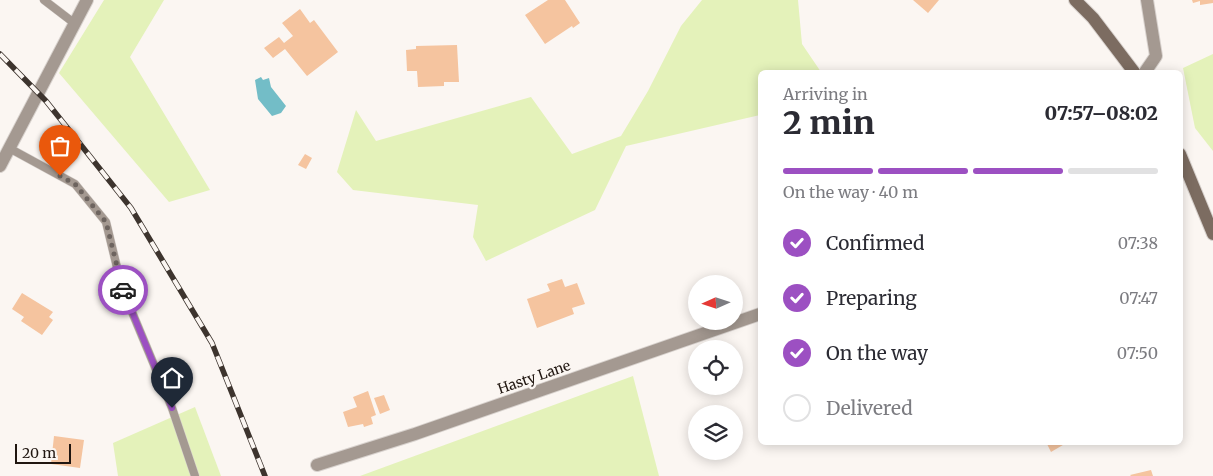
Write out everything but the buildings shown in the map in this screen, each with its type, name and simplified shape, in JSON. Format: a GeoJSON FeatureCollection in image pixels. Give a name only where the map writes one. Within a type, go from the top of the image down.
{"type":"FeatureCollection","features":[{"type":"Feature","properties":{"kind":"main road"},"geometry":{"type":"LineString","coordinates":[[1075,0],[1093,18],[1132,70]]}},
{"type":"Feature","properties":{"kind":"main road"},"geometry":{"type":"LineString","coordinates":[[1183,161],[1213,234]]}},
{"type":"Feature","properties":{"kind":"street"},"geometry":{"type":"LineString","coordinates":[[0,166],[87,0]]}},
{"type":"Feature","properties":{"kind":"street"},"geometry":{"type":"LineString","coordinates":[[1146,70],[1156,56],[1148,0]]}},
{"type":"Feature","properties":{"kind":"street","name":"Hasty Lane"},"geometry":{"type":"LineString","coordinates":[[317,465],[416,434],[758,315]]}},
{"type":"Feature","properties":{"kind":"lane"},"geometry":{"type":"LineString","coordinates":[[44,0],[74,23]]}},
{"type":"Feature","properties":{"kind":"lane"},"geometry":{"type":"LineString","coordinates":[[9,148],[75,184],[106,222],[122,288],[172,408],[195,476]]}},
{"type":"Feature","properties":{"kind":"green space"},"geometry":{"type":"Polygon","coordinates":[[[104,0],[164,0],[130,57],[210,190],[169,202],[59,73],[104,0]]]}},
{"type":"Feature","properties":{"kind":"green space"},"geometry":{"type":"Polygon","coordinates":[[[702,0],[798,0],[802,44],[820,70],[758,70],[758,115],[626,146],[595,210],[486,261],[473,237],[478,205],[353,190],[337,172],[356,110],[376,141],[531,97],[572,154],[621,136],[648,91],[681,26],[702,0]]]}},
{"type":"Feature","properties":{"kind":"green space"},"geometry":{"type":"Polygon","coordinates":[[[1213,54],[1213,151],[1195,128],[1183,68],[1213,54]]]}},
{"type":"Feature","properties":{"kind":"green space"},"geometry":{"type":"Polygon","coordinates":[[[633,376],[659,476],[360,476],[633,376]]]}},
{"type":"Feature","properties":{"kind":"green space"},"geometry":{"type":"Polygon","coordinates":[[[195,407],[221,476],[118,476],[113,443],[195,407]]]}},
{"type":"Feature","properties":{"kind":"water"},"geometry":{"type":"Polygon","coordinates":[[[261,77],[263,80],[269,78],[271,87],[286,106],[281,113],[272,116],[258,99],[255,80],[261,77]]]}},
{"type":"Feature","properties":{"kind":"railway"},"geometry":{"type":"LineString","coordinates":[[0,54],[46,101],[131,208],[212,343],[265,476]]}},
{"type":"Feature","properties":{"kind":"way so far"},"geometry":{"type":"LineString","coordinates":[[60,176],[75,184],[106,222],[123,290]]}},
{"type":"Feature","properties":{"kind":"route"},"geometry":{"type":"LineString","coordinates":[[123,290],[172,408]]}}]}
